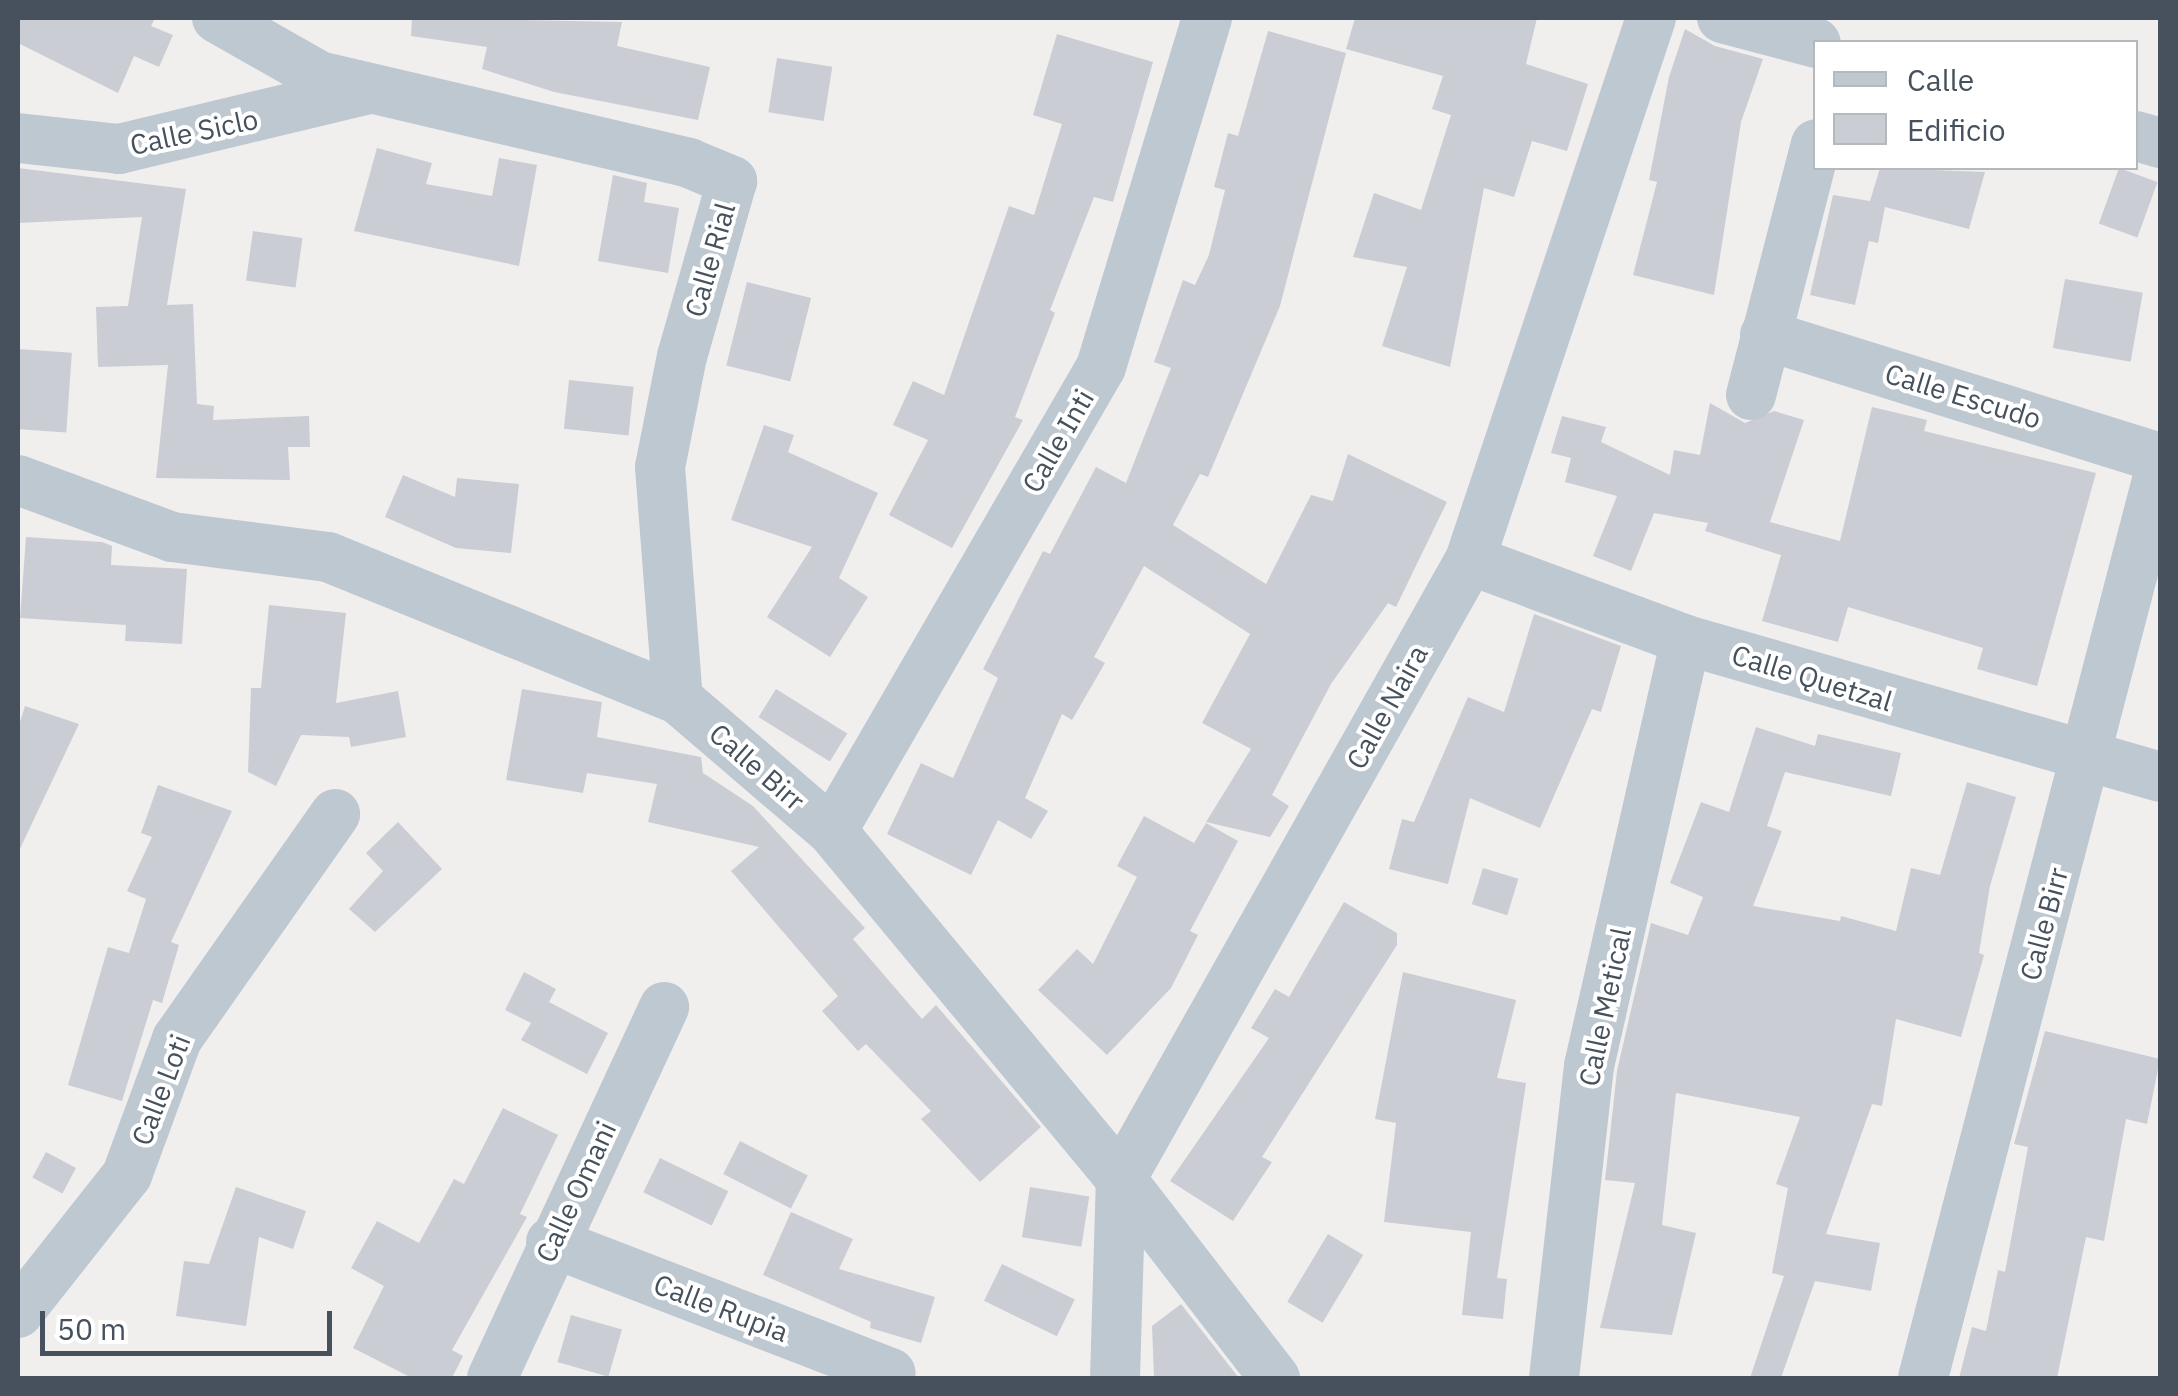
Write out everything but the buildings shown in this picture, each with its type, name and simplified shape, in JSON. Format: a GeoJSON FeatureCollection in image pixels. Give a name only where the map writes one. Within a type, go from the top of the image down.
{"type":"FeatureCollection","features":[{"type":"Feature","properties":{"kind":"street","name":"Calle Rial"},"geometry":{"type":"LineString","coordinates":[[217,18],[319,76],[688,163],[732,181],[682,356],[660,467],[678,699]]}},
{"type":"Feature","properties":{"kind":"street","name":"Calle Inti"},"geometry":{"type":"LineString","coordinates":[[832,832],[1101,368],[1207,18]]}},
{"type":"Feature","properties":{"kind":"street","name":"Calle Naira"},"geometry":{"type":"LineString","coordinates":[[1115,1378],[1122,1179],[1470,560],[1651,18]]}},
{"type":"Feature","properties":{"kind":"street"},"geometry":{"type":"LineString","coordinates":[[1722,18],[1813,42]]}},
{"type":"Feature","properties":{"kind":"street","name":"Calle Siclo"},"geometry":{"type":"LineString","coordinates":[[18,138],[119,149],[367,89]]}},
{"type":"Feature","properties":{"kind":"street"},"geometry":{"type":"LineString","coordinates":[[1751,395],[1813,155]]}},
{"type":"Feature","properties":{"kind":"street","name":"Calle Escudo"},"geometry":{"type":"LineString","coordinates":[[1766,334],[2160,458]]}},
{"type":"Feature","properties":{"kind":"street","name":"Calle Birr"},"geometry":{"type":"LineString","coordinates":[[1923,1378],[2160,470]]}},
{"type":"Feature","properties":{"kind":"street","name":"Calle Birr"},"geometry":{"type":"LineString","coordinates":[[18,480],[172,536],[328,556],[678,699],[832,832],[1122,1179],[1275,1378]]}},
{"type":"Feature","properties":{"kind":"street","name":"Calle Quetzal"},"geometry":{"type":"LineString","coordinates":[[1470,560],[1686,640],[2087,760],[2160,777]]}},
{"type":"Feature","properties":{"kind":"street","name":"Calle Metical"},"geometry":{"type":"LineString","coordinates":[[1554,1378],[1590,1066],[1686,640]]}},
{"type":"Feature","properties":{"kind":"street","name":"Calle Loti"},"geometry":{"type":"LineString","coordinates":[[18,1313],[127,1175],[177,1039],[336,814]]}},
{"type":"Feature","properties":{"kind":"street","name":"Calle Omani"},"geometry":{"type":"LineString","coordinates":[[492,1378],[551,1242],[664,1007]]}},
{"type":"Feature","properties":{"kind":"street","name":"Calle Rupia"},"geometry":{"type":"LineString","coordinates":[[551,1242],[890,1374]]}}]}
